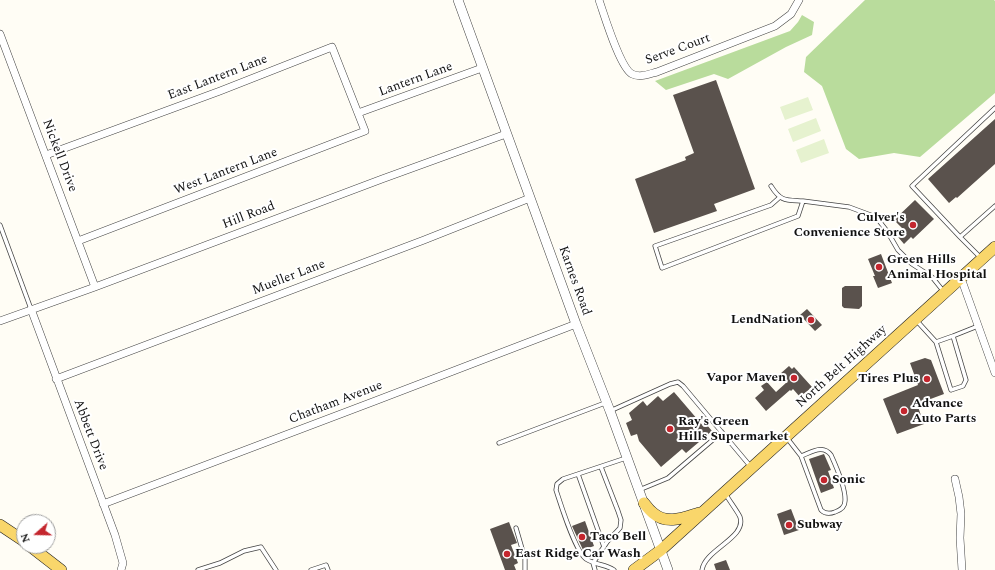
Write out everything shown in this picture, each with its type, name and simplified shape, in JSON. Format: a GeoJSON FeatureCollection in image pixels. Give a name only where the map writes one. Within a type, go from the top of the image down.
{"type":"FeatureCollection","features":[{"type":"Feature","properties":{"kind":"main road","name":"North Belt Highway"},"geometry":{"type":"LineString","coordinates":[[634,570],[661,550],[995,247]]}},
{"type":"Feature","properties":{"kind":"main road"},"geometry":{"type":"LineString","coordinates":[[644,504],[660,518],[670,520],[680,520],[703,511]]}},
{"type":"Feature","properties":{"kind":"main road"},"geometry":{"type":"LineString","coordinates":[[0,525],[16,536]]}},
{"type":"Feature","properties":{"kind":"main road"},"geometry":{"type":"LineString","coordinates":[[40,554],[61,570]]}},
{"type":"Feature","properties":{"kind":"street","name":"Karnes Road"},"geometry":{"type":"LineString","coordinates":[[458,0],[506,134],[668,570]]}},
{"type":"Feature","properties":{"kind":"street","name":"Serve Court"},"geometry":{"type":"LineString","coordinates":[[599,0],[625,67],[631,74],[640,76],[657,72],[775,26],[791,14],[799,0]]}},
{"type":"Feature","properties":{"kind":"street","name":"Nickell Drive"},"geometry":{"type":"LineString","coordinates":[[0,34],[95,287]]}},
{"type":"Feature","properties":{"kind":"street","name":"East Lantern Lane"},"geometry":{"type":"LineString","coordinates":[[46,156],[220,91],[332,47],[358,114]]}},
{"type":"Feature","properties":{"kind":"street","name":"Lantern Lane"},"geometry":{"type":"LineString","coordinates":[[358,114],[482,68]]}},
{"type":"Feature","properties":{"kind":"street","name":"West Lantern Lane"},"geometry":{"type":"LineString","coordinates":[[78,241],[365,131],[358,114]]}},
{"type":"Feature","properties":{"kind":"street","name":"Hill Road"},"geometry":{"type":"LineString","coordinates":[[0,321],[506,134]]}},
{"type":"Feature","properties":{"kind":"street","name":"Mueller Lane"},"geometry":{"type":"LineString","coordinates":[[56,379],[417,243],[530,198]]}},
{"type":"Feature","properties":{"kind":"street"},"geometry":{"type":"LineString","coordinates":[[961,278],[995,373]]}},
{"type":"Feature","properties":{"kind":"street","name":"Abbett Drive"},"geometry":{"type":"LineString","coordinates":[[31,309],[115,535],[123,563],[121,570]]}},
{"type":"Feature","properties":{"kind":"street","name":"Chatham Avenue"},"geometry":{"type":"LineString","coordinates":[[104,504],[576,324]]}},
{"type":"Feature","properties":{"kind":"street"},"geometry":{"type":"LineString","coordinates":[[955,478],[961,514],[960,538],[962,570]]}},
{"type":"Feature","properties":{"kind":"lane"},"geometry":{"type":"LineString","coordinates":[[982,259],[912,186],[995,108]]}},
{"type":"Feature","properties":{"kind":"lane"},"geometry":{"type":"LineString","coordinates":[[771,186],[776,194],[785,200],[849,207],[876,217],[898,250],[912,264],[932,277],[945,293]]}},
{"type":"Feature","properties":{"kind":"lane"},"geometry":{"type":"LineString","coordinates":[[780,197],[771,205],[655,246],[662,268],[798,216],[803,201]]}},
{"type":"Feature","properties":{"kind":"lane"},"geometry":{"type":"LineString","coordinates":[[960,237],[995,206]]}},
{"type":"Feature","properties":{"kind":"lane"},"geometry":{"type":"LineString","coordinates":[[0,225],[31,309]]}},
{"type":"Feature","properties":{"kind":"lane"},"geometry":{"type":"LineString","coordinates":[[915,320],[936,342],[951,390],[963,386],[966,380],[953,336]]}},
{"type":"Feature","properties":{"kind":"lane"},"geometry":{"type":"LineString","coordinates":[[936,342],[978,326]]}},
{"type":"Feature","properties":{"kind":"lane"},"geometry":{"type":"LineString","coordinates":[[499,443],[678,382],[752,467]]}},
{"type":"Feature","properties":{"kind":"lane"},"geometry":{"type":"LineString","coordinates":[[639,490],[668,478],[722,432]]}},
{"type":"Feature","properties":{"kind":"lane"},"geometry":{"type":"LineString","coordinates":[[786,437],[801,456],[821,510],[828,514],[841,509],[846,500],[831,455],[828,451],[819,449],[801,456]]}},
{"type":"Feature","properties":{"kind":"lane"},"geometry":{"type":"LineString","coordinates":[[614,570],[609,566],[593,563],[584,558],[577,548],[556,490],[557,484],[563,479],[627,458]]}},
{"type":"Feature","properties":{"kind":"lane"},"geometry":{"type":"LineString","coordinates":[[594,570],[593,563],[604,546],[620,528],[621,520],[601,467]]}},
{"type":"Feature","properties":{"kind":"lane"},"geometry":{"type":"LineString","coordinates":[[578,474],[604,546]]}},
{"type":"Feature","properties":{"kind":"lane"},"geometry":{"type":"LineString","coordinates":[[702,570],[705,561],[712,553],[733,537],[740,527],[740,517],[724,492]]}},
{"type":"Feature","properties":{"kind":"lane"},"geometry":{"type":"LineString","coordinates":[[516,528],[525,559],[525,570]]}},
{"type":"Feature","properties":{"kind":"lane"},"geometry":{"type":"LineString","coordinates":[[198,570],[220,564],[244,550],[261,547],[276,570]]}},
{"type":"Feature","properties":{"kind":"lane"},"geometry":{"type":"LineString","coordinates":[[311,570],[326,565],[328,570]]}},
{"type":"Feature","properties":{"kind":"green space"},"geometry":{"type":"Polygon","coordinates":[[[865,0],[995,1],[995,93],[920,157],[894,153],[859,159],[846,149],[822,86],[804,72],[806,57],[865,0]]]}},
{"type":"Feature","properties":{"kind":"green space"},"geometry":{"type":"Polygon","coordinates":[[[802,15],[814,22],[812,35],[786,47],[728,79],[714,74],[666,90],[655,81],[790,31],[802,15]]]}},
{"type":"Feature","properties":{"kind":"green space"},"geometry":{"type":"Polygon","coordinates":[[[808,97],[813,110],[785,120],[780,107],[808,97]]]}},
{"type":"Feature","properties":{"kind":"green space"},"geometry":{"type":"Polygon","coordinates":[[[816,118],[821,131],[793,142],[788,129],[816,118]]]}},
{"type":"Feature","properties":{"kind":"green space"},"geometry":{"type":"Polygon","coordinates":[[[824,139],[829,153],[801,163],[796,150],[824,139]]]}},
{"type":"Feature","properties":{"kind":"building"},"geometry":{"type":"Polygon","coordinates":[[[716,80],[755,189],[714,204],[717,211],[654,233],[635,179],[686,160],[685,157],[694,153],[673,95],[716,80]]]}},
{"type":"Feature","properties":{"kind":"building"},"geometry":{"type":"Polygon","coordinates":[[[995,119],[995,164],[957,198],[956,197],[949,203],[928,179],[995,119]]]}},
{"type":"Feature","properties":{"kind":"building","name":"Culver's Convenience Store"},"geometry":{"type":"Polygon","coordinates":[[[915,200],[934,219],[913,239],[911,237],[904,244],[898,237],[905,231],[894,220],[915,200]]]}},
{"type":"Feature","properties":{"kind":"building","name":"Green Hills Animal Hospital"},"geometry":{"type":"Polygon","coordinates":[[[881,254],[892,283],[878,288],[868,259],[881,254]]]}},
{"type":"Feature","properties":{"kind":"building"},"geometry":{"type":"Polygon","coordinates":[[[845,286],[862,286],[862,306],[859,309],[844,308],[842,306],[842,288],[845,286]]]}},
{"type":"Feature","properties":{"kind":"building","name":"LendNation"},"geometry":{"type":"Polygon","coordinates":[[[807,309],[822,325],[815,331],[800,315],[807,309]]]}},
{"type":"Feature","properties":{"kind":"building"},"geometry":{"type":"Polygon","coordinates":[[[925,358],[931,360],[944,394],[917,404],[924,424],[897,434],[883,399],[918,385],[910,363],[925,358]]]}},
{"type":"Feature","properties":{"kind":"building"},"geometry":{"type":"Polygon","coordinates":[[[789,366],[792,369],[794,367],[812,387],[800,397],[793,389],[791,391],[790,390],[766,411],[755,398],[764,390],[761,386],[767,382],[776,392],[787,382],[780,374],[789,366]]]}},
{"type":"Feature","properties":{"kind":"building","name":"Ray's Green Hills Supermarket"},"geometry":{"type":"Polygon","coordinates":[[[674,392],[704,427],[707,425],[712,431],[686,453],[682,449],[661,467],[639,441],[637,434],[631,436],[626,423],[632,420],[629,413],[643,401],[647,406],[658,396],[663,401],[674,392]]]}},
{"type":"Feature","properties":{"kind":"building","name":"Sonic"},"geometry":{"type":"Polygon","coordinates":[[[824,454],[831,470],[828,471],[834,488],[821,493],[809,459],[824,454]]]}},
{"type":"Feature","properties":{"kind":"building","name":"Subway"},"geometry":{"type":"Polygon","coordinates":[[[791,509],[799,530],[784,535],[777,514],[791,509]]]}},
{"type":"Feature","properties":{"kind":"building","name":"Taco Bell"},"geometry":{"type":"Polygon","coordinates":[[[585,521],[594,546],[583,550],[572,526],[585,521]]]}},
{"type":"Feature","properties":{"kind":"building","name":"East Ridge Car Wash"},"geometry":{"type":"Polygon","coordinates":[[[509,522],[517,543],[511,545],[518,563],[514,565],[516,570],[505,570],[490,529],[509,522]]]}},
{"type":"Feature","properties":{"kind":"building"},"geometry":{"type":"Polygon","coordinates":[[[726,560],[730,570],[716,570],[714,564],[726,560]]]}},
{"type":"Feature","properties":{"kind":"place","name":"Culver's Convenience Store"},"geometry":{"type":"Point","coordinates":[913,225]}},
{"type":"Feature","properties":{"kind":"place","name":"Green Hills Animal Hospital"},"geometry":{"type":"Point","coordinates":[879,267]}},
{"type":"Feature","properties":{"kind":"place","name":"LendNation"},"geometry":{"type":"Point","coordinates":[811,320]}},
{"type":"Feature","properties":{"kind":"place","name":"Vapor Maven"},"geometry":{"type":"Point","coordinates":[794,378]}},
{"type":"Feature","properties":{"kind":"place","name":"Tires Plus"},"geometry":{"type":"Point","coordinates":[927,379]}},
{"type":"Feature","properties":{"kind":"place","name":"Advance Auto Parts"},"geometry":{"type":"Point","coordinates":[904,411]}},
{"type":"Feature","properties":{"kind":"place","name":"Ray's Green Hills Supermarket"},"geometry":{"type":"Point","coordinates":[670,429]}},
{"type":"Feature","properties":{"kind":"place","name":"Sonic"},"geometry":{"type":"Point","coordinates":[824,480]}},
{"type":"Feature","properties":{"kind":"place","name":"Subway"},"geometry":{"type":"Point","coordinates":[789,525]}},
{"type":"Feature","properties":{"kind":"place","name":"Taco Bell"},"geometry":{"type":"Point","coordinates":[582,537]}},
{"type":"Feature","properties":{"kind":"place","name":"East Ridge Car Wash"},"geometry":{"type":"Point","coordinates":[507,554]}}]}
